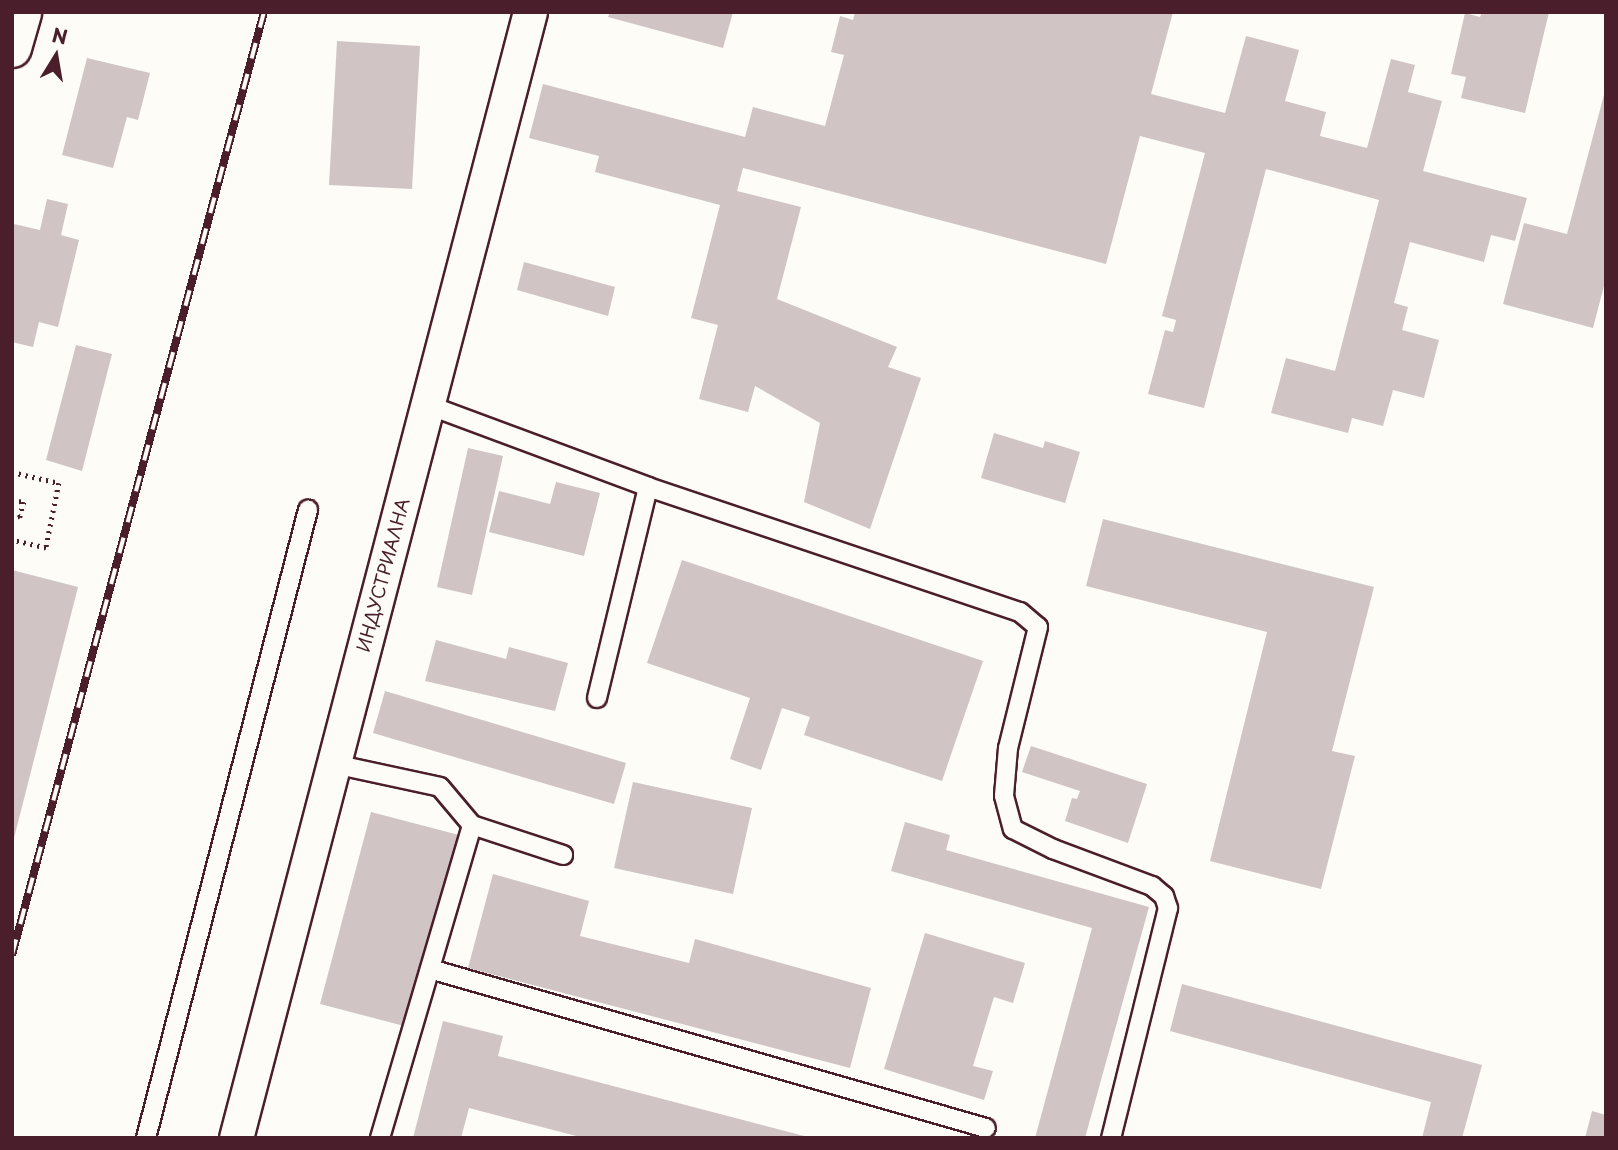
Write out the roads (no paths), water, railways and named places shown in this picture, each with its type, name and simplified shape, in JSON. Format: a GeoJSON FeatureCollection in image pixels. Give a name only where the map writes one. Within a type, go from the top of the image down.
{"type":"FeatureCollection","features":[{"type":"Feature","properties":{"kind":"main road"},"geometry":{"type":"LineString","coordinates":[[12,48],[22,12]]}},
{"type":"Feature","properties":{"kind":"street","name":"ИНДУСТРИАЛНА"},"geometry":{"type":"LineString","coordinates":[[236,1138],[530,12]]}},
{"type":"Feature","properties":{"kind":"lane"},"geometry":{"type":"LineString","coordinates":[[428,405],[648,487],[1020,612],[1038,627],[1008,748],[1004,796],[1013,829],[1053,849],[1152,886],[1164,896],[1168,908],[1111,1138]]}},
{"type":"Feature","properties":{"kind":"lane"},"geometry":{"type":"LineString","coordinates":[[597,698],[648,487]]}},
{"type":"Feature","properties":{"kind":"lane"},"geometry":{"type":"LineString","coordinates":[[146,1138],[309,510]]}},
{"type":"Feature","properties":{"kind":"lane"},"geometry":{"type":"LineString","coordinates":[[334,764],[440,787],[472,825],[564,855]]}},
{"type":"Feature","properties":{"kind":"lane"},"geometry":{"type":"LineString","coordinates":[[380,1138],[472,825]]}},
{"type":"Feature","properties":{"kind":"lane"},"geometry":{"type":"LineString","coordinates":[[430,969],[986,1128]]}},
{"type":"Feature","properties":{"kind":"railway"},"geometry":{"type":"LineString","coordinates":[[12,955],[264,12]]}}]}
